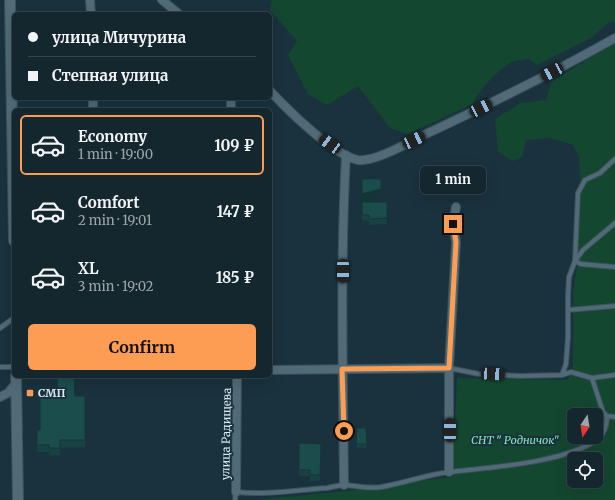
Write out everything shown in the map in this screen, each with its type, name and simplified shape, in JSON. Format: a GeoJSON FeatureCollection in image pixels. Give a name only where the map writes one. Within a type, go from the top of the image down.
{"type":"FeatureCollection","features":[{"type":"Feature","properties":{"kind":"street"},"geometry":{"type":"LineString","coordinates":[[10,0],[12,120]]}},
{"type":"Feature","properties":{"kind":"street"},"geometry":{"type":"LineString","coordinates":[[90,0],[91,12]]}},
{"type":"Feature","properties":{"kind":"street"},"geometry":{"type":"LineString","coordinates":[[162,0],[176,12]]}},
{"type":"Feature","properties":{"kind":"street"},"geometry":{"type":"LineString","coordinates":[[272,93],[294,116],[346,156],[359,160],[375,157],[393,150],[481,108],[615,38]]}},
{"type":"Feature","properties":{"kind":"street"},"geometry":{"type":"LineString","coordinates":[[344,485],[342,369],[346,156]]}},
{"type":"Feature","properties":{"kind":"street"},"geometry":{"type":"LineString","coordinates":[[449,472],[449,368],[456,242],[453,224],[456,207]]}},
{"type":"Feature","properties":{"kind":"street"},"geometry":{"type":"LineString","coordinates":[[272,370],[449,368]]}},
{"type":"Feature","properties":{"kind":"street","name":"улица Радищева"},"geometry":{"type":"LineString","coordinates":[[236,496],[237,378]]}},
{"type":"Feature","properties":{"kind":"street"},"geometry":{"type":"LineString","coordinates":[[0,397],[8,393],[16,380]]}},
{"type":"Feature","properties":{"kind":"street"},"geometry":{"type":"LineString","coordinates":[[16,380],[18,500]]}},
{"type":"Feature","properties":{"kind":"lane"},"geometry":{"type":"LineString","coordinates":[[562,375],[566,364],[570,277],[575,261],[578,193],[585,180],[600,173],[615,159]]}},
{"type":"Feature","properties":{"kind":"lane"},"geometry":{"type":"LineString","coordinates":[[575,261],[583,250],[615,223]]}},
{"type":"Feature","properties":{"kind":"lane"},"geometry":{"type":"LineString","coordinates":[[575,261],[581,264],[615,267]]}},
{"type":"Feature","properties":{"kind":"lane"},"geometry":{"type":"LineString","coordinates":[[568,310],[615,306]]}},
{"type":"Feature","properties":{"kind":"lane"},"geometry":{"type":"LineString","coordinates":[[0,328],[12,319]]}},
{"type":"Feature","properties":{"kind":"lane"},"geometry":{"type":"LineString","coordinates":[[0,367],[12,367]]}},
{"type":"Feature","properties":{"kind":"lane"},"geometry":{"type":"LineString","coordinates":[[449,368],[479,374],[562,375],[571,372],[592,378],[615,374]]}},
{"type":"Feature","properties":{"kind":"lane"},"geometry":{"type":"LineString","coordinates":[[592,378],[603,412],[607,416],[615,417]]}},
{"type":"Feature","properties":{"kind":"lane"},"geometry":{"type":"LineString","coordinates":[[236,496],[344,485],[360,488],[381,487],[449,472],[527,462],[578,449],[593,443],[602,435],[607,426],[607,416]]}},
{"type":"Feature","properties":{"kind":"green space"},"geometry":{"type":"Polygon","coordinates":[[[272,0],[615,0],[615,22],[609,22],[591,38],[537,65],[529,59],[510,63],[489,81],[479,93],[473,104],[408,134],[390,128],[358,86],[327,105],[308,94],[288,55],[297,41],[270,10],[272,0]]]}},
{"type":"Feature","properties":{"kind":"green space","name":"СНТ \" Родничок\""},"geometry":{"type":"Polygon","coordinates":[[[615,43],[615,500],[256,500],[345,491],[451,477],[453,466],[457,378],[567,380],[573,372],[573,292],[577,267],[581,197],[579,157],[573,145],[551,138],[526,140],[522,157],[513,161],[498,152],[495,119],[520,103],[546,100],[552,81],[615,43]]]}},
{"type":"Feature","properties":{"kind":"building"},"geometry":{"type":"Polygon","coordinates":[[[362,179],[381,179],[381,189],[362,194],[362,179]]]}},
{"type":"Feature","properties":{"kind":"building"},"geometry":{"type":"Polygon","coordinates":[[[362,202],[387,202],[387,218],[369,219],[369,215],[362,215],[362,202]]]}},
{"type":"Feature","properties":{"kind":"building"},"geometry":{"type":"Polygon","coordinates":[[[57,378],[74,378],[75,396],[85,396],[85,440],[60,440],[60,448],[49,448],[49,445],[37,445],[37,430],[40,430],[40,396],[58,396],[57,378]]]}},
{"type":"Feature","properties":{"kind":"building"},"geometry":{"type":"Polygon","coordinates":[[[357,428],[366,428],[367,444],[356,444],[357,428]]]}},
{"type":"Feature","properties":{"kind":"building"},"geometry":{"type":"Polygon","coordinates":[[[299,443],[321,444],[320,475],[310,475],[310,470],[299,470],[299,443]]]}},
{"type":"Feature","properties":{"kind":"place","name":"СМП"},"geometry":{"type":"Point","coordinates":[30,393]}},
{"type":"Feature","properties":{"kind":"route"},"geometry":{"type":"LineString","coordinates":[[344,431],[342,369],[449,368],[452,290],[456,242],[453,224]]}}]}
